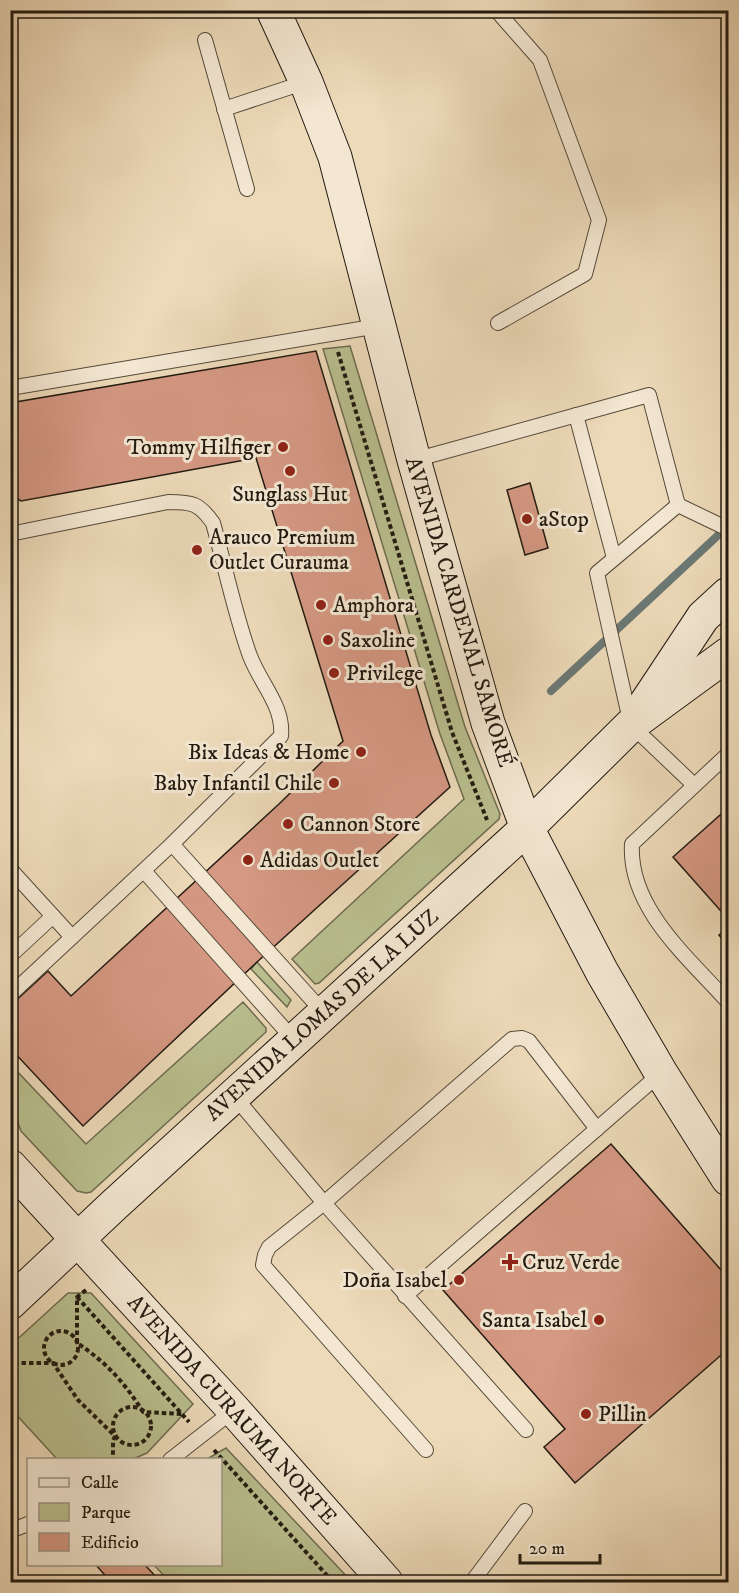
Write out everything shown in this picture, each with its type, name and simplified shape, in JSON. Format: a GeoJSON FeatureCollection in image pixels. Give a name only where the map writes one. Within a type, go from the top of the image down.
{"type":"FeatureCollection","features":[{"type":"Feature","properties":{"kind":"main road","name":"AVENIDA CARDENAL SAMORÉ"},"geometry":{"type":"LineString","coordinates":[[273,10],[306,82],[335,157],[414,460],[488,723],[527,828],[602,972],[661,1073],[729,1179]]}},
{"type":"Feature","properties":{"kind":"main road","name":"AVENIDA LOMAS DE LA LUZ"},"geometry":{"type":"LineString","coordinates":[[631,725],[704,617],[729,594]]}},
{"type":"Feature","properties":{"kind":"main road","name":"AVENIDA LOMAS DE LA LUZ"},"geometry":{"type":"LineString","coordinates":[[10,1303],[527,828],[631,725],[729,654]]}},
{"type":"Feature","properties":{"kind":"main road","name":"AVENIDA CURAUMA NORTE"},"geometry":{"type":"LineString","coordinates":[[10,1166],[234,1410],[386,1582]]}},
{"type":"Feature","properties":{"kind":"lane"},"geometry":{"type":"LineString","coordinates":[[496,10],[540,60],[599,220],[585,274],[498,323]]}},
{"type":"Feature","properties":{"kind":"lane"},"geometry":{"type":"LineString","coordinates":[[205,40],[247,189]]}},
{"type":"Feature","properties":{"kind":"lane"},"geometry":{"type":"LineString","coordinates":[[224,109],[306,82]]}},
{"type":"Feature","properties":{"kind":"lane"},"geometry":{"type":"LineString","coordinates":[[10,388],[378,326]]}},
{"type":"Feature","properties":{"kind":"lane"},"geometry":{"type":"LineString","coordinates":[[414,460],[649,395],[678,505]]}},
{"type":"Feature","properties":{"kind":"lane"},"geometry":{"type":"LineString","coordinates":[[576,415],[614,558]]}},
{"type":"Feature","properties":{"kind":"lane"},"geometry":{"type":"LineString","coordinates":[[10,534],[168,502],[186,502],[203,509],[213,523],[250,657],[281,718],[282,736],[144,871],[10,995]]}},
{"type":"Feature","properties":{"kind":"lane"},"geometry":{"type":"LineString","coordinates":[[678,505],[729,529]]}},
{"type":"Feature","properties":{"kind":"lane"},"geometry":{"type":"LineString","coordinates":[[678,505],[597,573],[631,725],[694,785]]}},
{"type":"Feature","properties":{"kind":"lane"},"geometry":{"type":"LineString","coordinates":[[729,754],[632,844],[631,861],[642,898],[664,930],[729,1002]]}},
{"type":"Feature","properties":{"kind":"lane"},"geometry":{"type":"LineString","coordinates":[[172,844],[324,1013]]}},
{"type":"Feature","properties":{"kind":"lane"},"geometry":{"type":"LineString","coordinates":[[10,869],[72,937]]}},
{"type":"Feature","properties":{"kind":"lane"},"geometry":{"type":"LineString","coordinates":[[144,871],[295,1041]]}},
{"type":"Feature","properties":{"kind":"lane"},"geometry":{"type":"LineString","coordinates":[[10,956],[53,916]]}},
{"type":"Feature","properties":{"kind":"lane"},"geometry":{"type":"LineString","coordinates":[[426,1450],[263,1265],[269,1247],[324,1203],[512,1039],[522,1038],[529,1041],[597,1129]]}},
{"type":"Feature","properties":{"kind":"lane"},"geometry":{"type":"LineString","coordinates":[[405,1296],[661,1073]]}},
{"type":"Feature","properties":{"kind":"lane"},"geometry":{"type":"LineString","coordinates":[[234,1096],[405,1296],[525,1430]]}},
{"type":"Feature","properties":{"kind":"lane"},"geometry":{"type":"LineString","coordinates":[[173,1458],[234,1410]]}},
{"type":"Feature","properties":{"kind":"lane"},"geometry":{"type":"LineString","coordinates":[[472,1582],[525,1511]]}},
{"type":"Feature","properties":{"kind":"lane"},"geometry":{"type":"LineString","coordinates":[[10,1531],[27,1524]]}},
{"type":"Feature","properties":{"kind":"path"},"geometry":{"type":"LineString","coordinates":[[333,334],[452,732],[487,820]]}},
{"type":"Feature","properties":{"kind":"path"},"geometry":{"type":"LineString","coordinates":[[14,1363],[64,1365],[74,1359],[78,1348],[77,1297],[107,1272]]}},
{"type":"Feature","properties":{"kind":"path"},"geometry":{"type":"LineString","coordinates":[[67,1332],[75,1338],[77,1343],[99,1357],[128,1388],[150,1422],[146,1438],[130,1445],[115,1436],[78,1400],[46,1357],[45,1341],[51,1334],[67,1332]]}},
{"type":"Feature","properties":{"kind":"path"},"geometry":{"type":"LineString","coordinates":[[113,1458],[115,1436],[113,1424],[117,1414],[122,1410],[133,1408],[143,1412],[182,1414]]}},
{"type":"Feature","properties":{"kind":"green space"},"geometry":{"type":"Polygon","coordinates":[[[350,346],[465,727],[500,814],[499,819],[319,983],[315,984],[292,959],[464,799],[440,734],[323,349],[350,346]]]}},
{"type":"Feature","properties":{"kind":"green space"},"geometry":{"type":"Polygon","coordinates":[[[257,962],[291,1000],[287,1007],[251,969],[257,962]]]}},
{"type":"Feature","properties":{"kind":"green space"},"geometry":{"type":"Polygon","coordinates":[[[243,1002],[266,1028],[266,1032],[91,1192],[77,1191],[21,1131],[11,1104],[11,1065],[86,1144],[243,1002]]]}},
{"type":"Feature","properties":{"kind":"green space"},"geometry":{"type":"Polygon","coordinates":[[[68,1293],[91,1293],[193,1404],[147,1453],[135,1458],[56,1458],[11,1409],[11,1345],[68,1293]]]}},
{"type":"Feature","properties":{"kind":"green space"},"geometry":{"type":"Polygon","coordinates":[[[226,1448],[352,1582],[170,1582],[155,1566],[222,1566],[222,1458],[209,1458],[226,1448]]]}},
{"type":"Feature","properties":{"kind":"building"},"geometry":{"type":"Polygon","coordinates":[[[316,351],[431,735],[450,787],[257,962],[83,1126],[10,1048],[10,1006],[48,971],[71,996],[279,804],[343,741],[256,458],[21,501],[10,494],[10,403],[316,351]]]}},
{"type":"Feature","properties":{"kind":"building","name":"aStop"},"geometry":{"type":"Polygon","coordinates":[[[530,483],[548,548],[525,555],[507,490],[530,483]]]}},
{"type":"Feature","properties":{"kind":"building"},"geometry":{"type":"Polygon","coordinates":[[[728,808],[728,919],[673,857],[728,808]]]}},
{"type":"Feature","properties":{"kind":"building"},"geometry":{"type":"Polygon","coordinates":[[[728,927],[728,946],[719,935],[728,927]]]}},
{"type":"Feature","properties":{"kind":"building"},"geometry":{"type":"Polygon","coordinates":[[[10,930],[18,939],[10,946],[10,930]]]}},
{"type":"Feature","properties":{"kind":"building","name":"Santa Isabel"},"geometry":{"type":"Polygon","coordinates":[[[611,1144],[728,1278],[728,1349],[575,1483],[544,1447],[565,1429],[443,1290],[611,1144]]]}},
{"type":"Feature","properties":{"kind":"building"},"geometry":{"type":"Polygon","coordinates":[[[97,1566],[146,1566],[161,1582],[111,1582],[97,1566]]]}},
{"type":"Feature","properties":{"kind":"waterway"},"geometry":{"type":"LineString","coordinates":[[551,691],[728,526]]}},
{"type":"Feature","properties":{"kind":"place","name":"Tommy Hilfiger"},"geometry":{"type":"Point","coordinates":[283,447]}},
{"type":"Feature","properties":{"kind":"place","name":"Sunglass Hut"},"geometry":{"type":"Point","coordinates":[290,471]}},
{"type":"Feature","properties":{"kind":"place","name":"aStop"},"geometry":{"type":"Point","coordinates":[527,519]}},
{"type":"Feature","properties":{"kind":"place","name":"Arauco Premium Outlet Curauma"},"geometry":{"type":"Point","coordinates":[197,550]}},
{"type":"Feature","properties":{"kind":"place","name":"Amphora"},"geometry":{"type":"Point","coordinates":[321,605]}},
{"type":"Feature","properties":{"kind":"place","name":"Saxoline"},"geometry":{"type":"Point","coordinates":[328,640]}},
{"type":"Feature","properties":{"kind":"place","name":"Privilege"},"geometry":{"type":"Point","coordinates":[334,673]}},
{"type":"Feature","properties":{"kind":"place","name":"Bix Ideas & Home"},"geometry":{"type":"Point","coordinates":[361,752]}},
{"type":"Feature","properties":{"kind":"place","name":"Baby Infantil Chile"},"geometry":{"type":"Point","coordinates":[334,783]}},
{"type":"Feature","properties":{"kind":"place","name":"Cannon Store"},"geometry":{"type":"Point","coordinates":[288,824]}},
{"type":"Feature","properties":{"kind":"place","name":"Adidas Outlet"},"geometry":{"type":"Point","coordinates":[248,860]}},
{"type":"Feature","properties":{"kind":"place","name":"Cruz Verde"},"geometry":{"type":"Point","coordinates":[510,1262]}},
{"type":"Feature","properties":{"kind":"place","name":"Doña Isabel"},"geometry":{"type":"Point","coordinates":[459,1280]}},
{"type":"Feature","properties":{"kind":"place","name":"Santa Isabel"},"geometry":{"type":"Point","coordinates":[599,1320]}},
{"type":"Feature","properties":{"kind":"place","name":"Pillin"},"geometry":{"type":"Point","coordinates":[586,1414]}}]}
